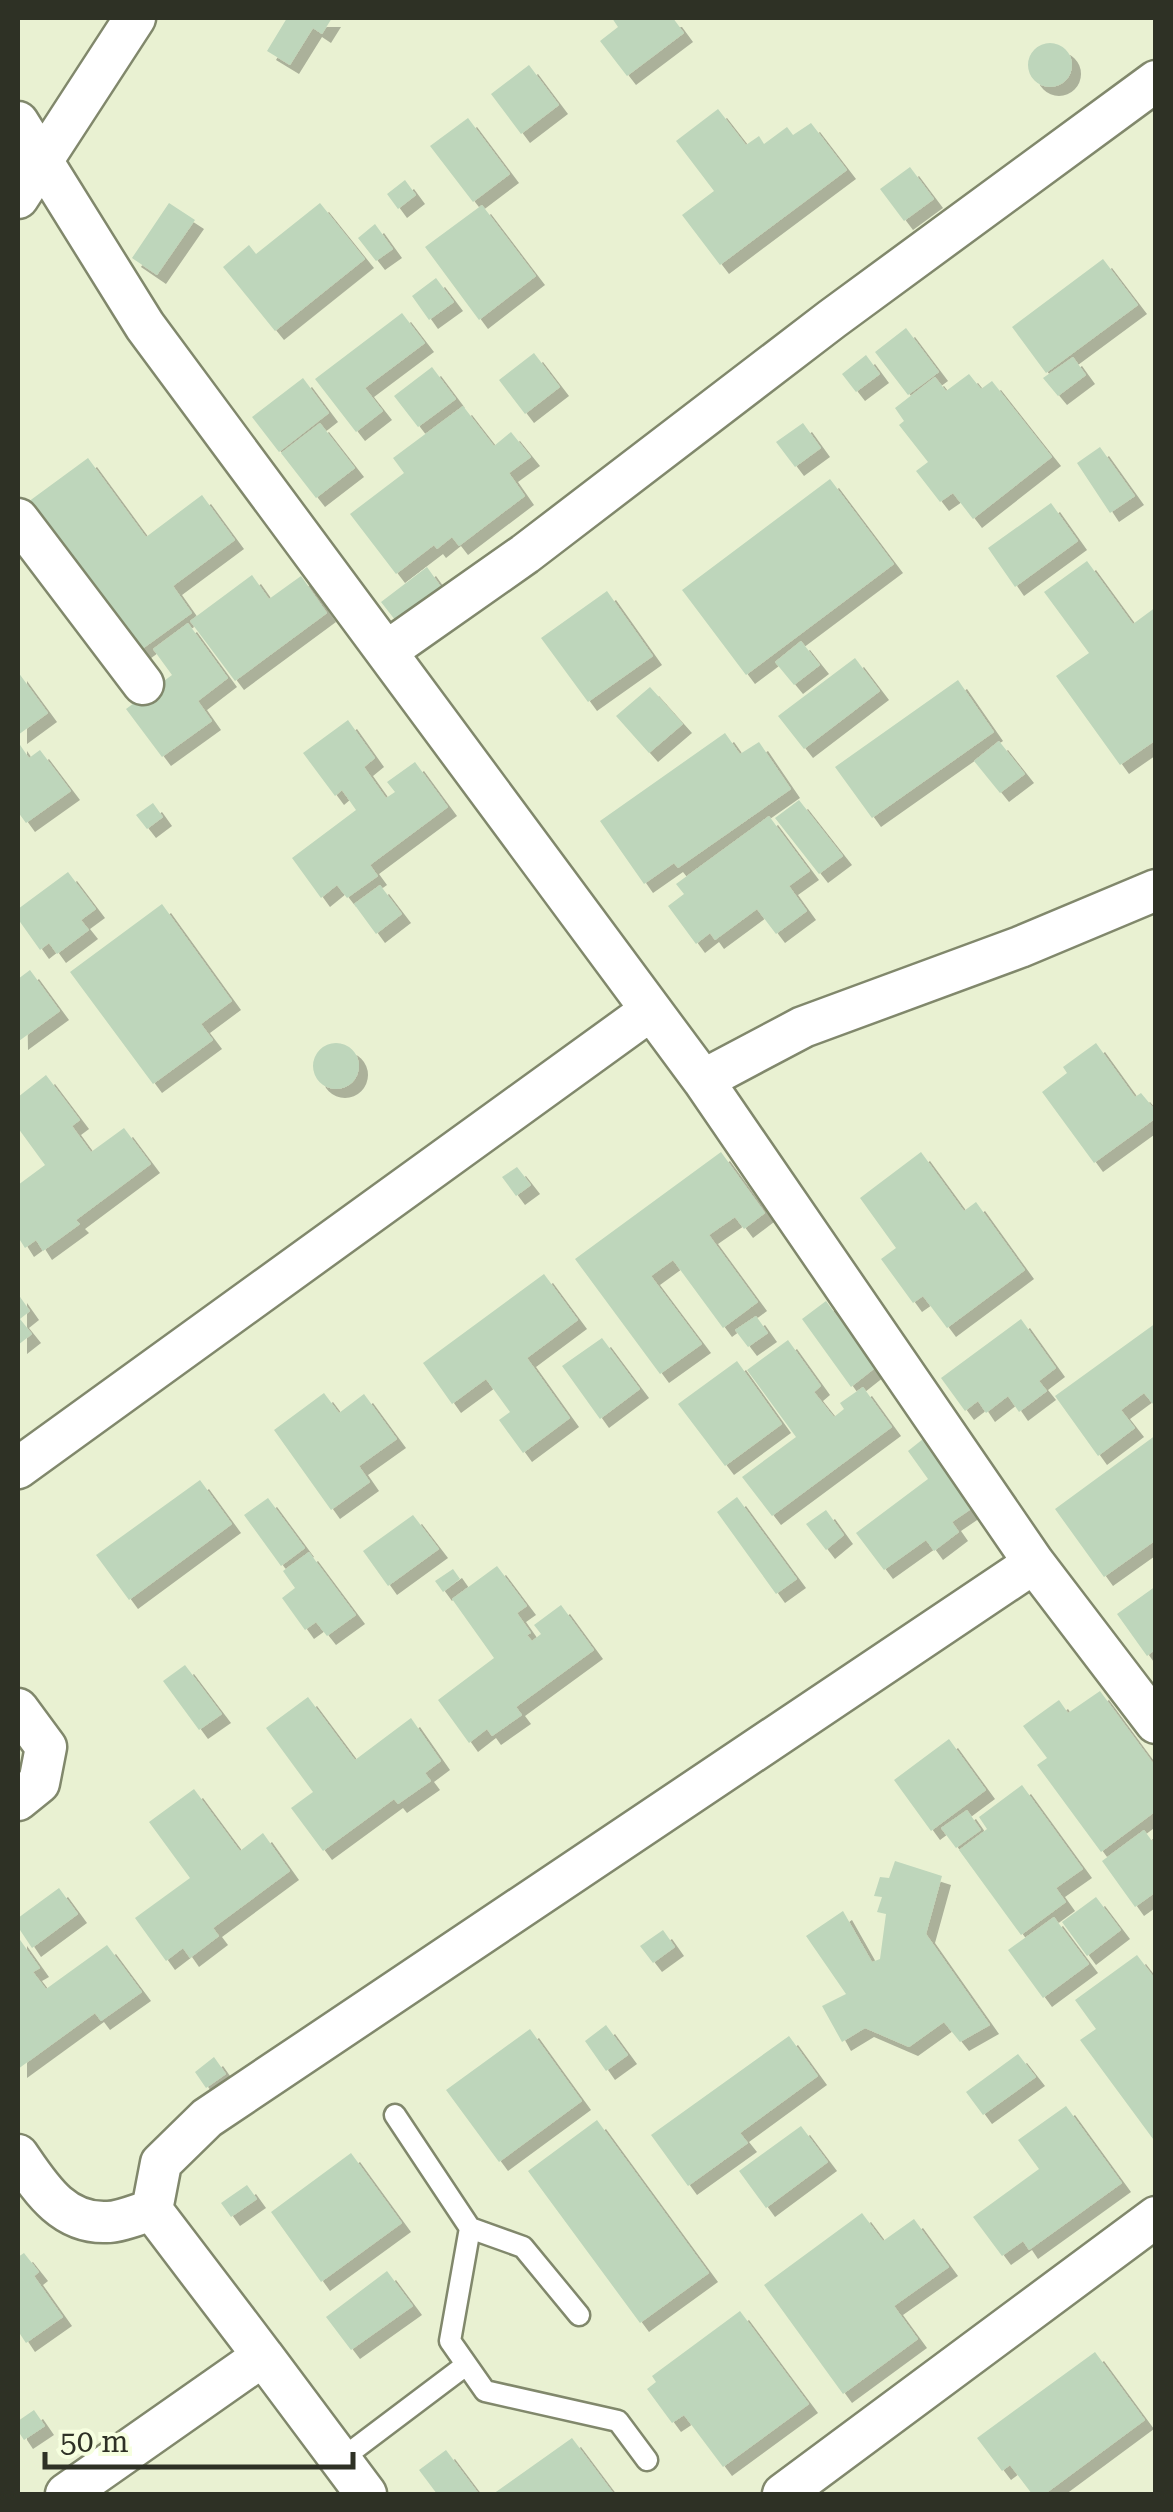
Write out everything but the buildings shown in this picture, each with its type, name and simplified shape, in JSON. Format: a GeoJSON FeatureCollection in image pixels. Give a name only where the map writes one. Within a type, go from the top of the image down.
{"type":"FeatureCollection","features":[{"type":"Feature","properties":{"kind":"street"},"geometry":{"type":"LineString","coordinates":[[18,198],[134,18]]}},
{"type":"Feature","properties":{"kind":"street"},"geometry":{"type":"LineString","coordinates":[[387,651],[525,554],[832,319],[1156,81]]}},
{"type":"Feature","properties":{"kind":"street"},"geometry":{"type":"LineString","coordinates":[[18,122],[145,326],[703,1080],[1034,1564],[1142,1676],[1156,1723]]}},
{"type":"Feature","properties":{"kind":"street"},"geometry":{"type":"LineString","coordinates":[[18,519],[143,684]]}},
{"type":"Feature","properties":{"kind":"street"},"geometry":{"type":"LineString","coordinates":[[703,1080],[803,1027],[1020,947],[1156,890]]}},
{"type":"Feature","properties":{"kind":"street"},"geometry":{"type":"LineString","coordinates":[[18,1468],[650,1010]]}},
{"type":"Feature","properties":{"kind":"street"},"geometry":{"type":"LineString","coordinates":[[366,2494],[152,2210],[161,2163],[207,2118],[1034,1564]]}},
{"type":"Feature","properties":{"kind":"street"},"geometry":{"type":"LineString","coordinates":[[18,1709],[46,1748],[39,1783],[18,1800]]}},
{"type":"Feature","properties":{"kind":"street"},"geometry":{"type":"LineString","coordinates":[[18,2154],[50,2201],[76,2217],[108,2222],[152,2210]]}},
{"type":"Feature","properties":{"kind":"street"},"geometry":{"type":"LineString","coordinates":[[783,2494],[1156,2217]]}},
{"type":"Feature","properties":{"kind":"street"},"geometry":{"type":"LineString","coordinates":[[66,2494],[263,2356]]}},
{"type":"Feature","properties":{"kind":"lane"},"geometry":{"type":"LineString","coordinates":[[395,2115],[470,2228],[523,2247],[580,2315]]}},
{"type":"Feature","properties":{"kind":"lane"},"geometry":{"type":"LineString","coordinates":[[470,2228],[450,2340],[485,2391],[618,2421],[648,2460]]}},
{"type":"Feature","properties":{"kind":"lane"},"geometry":{"type":"LineString","coordinates":[[340,2460],[466,2365]]}}]}
